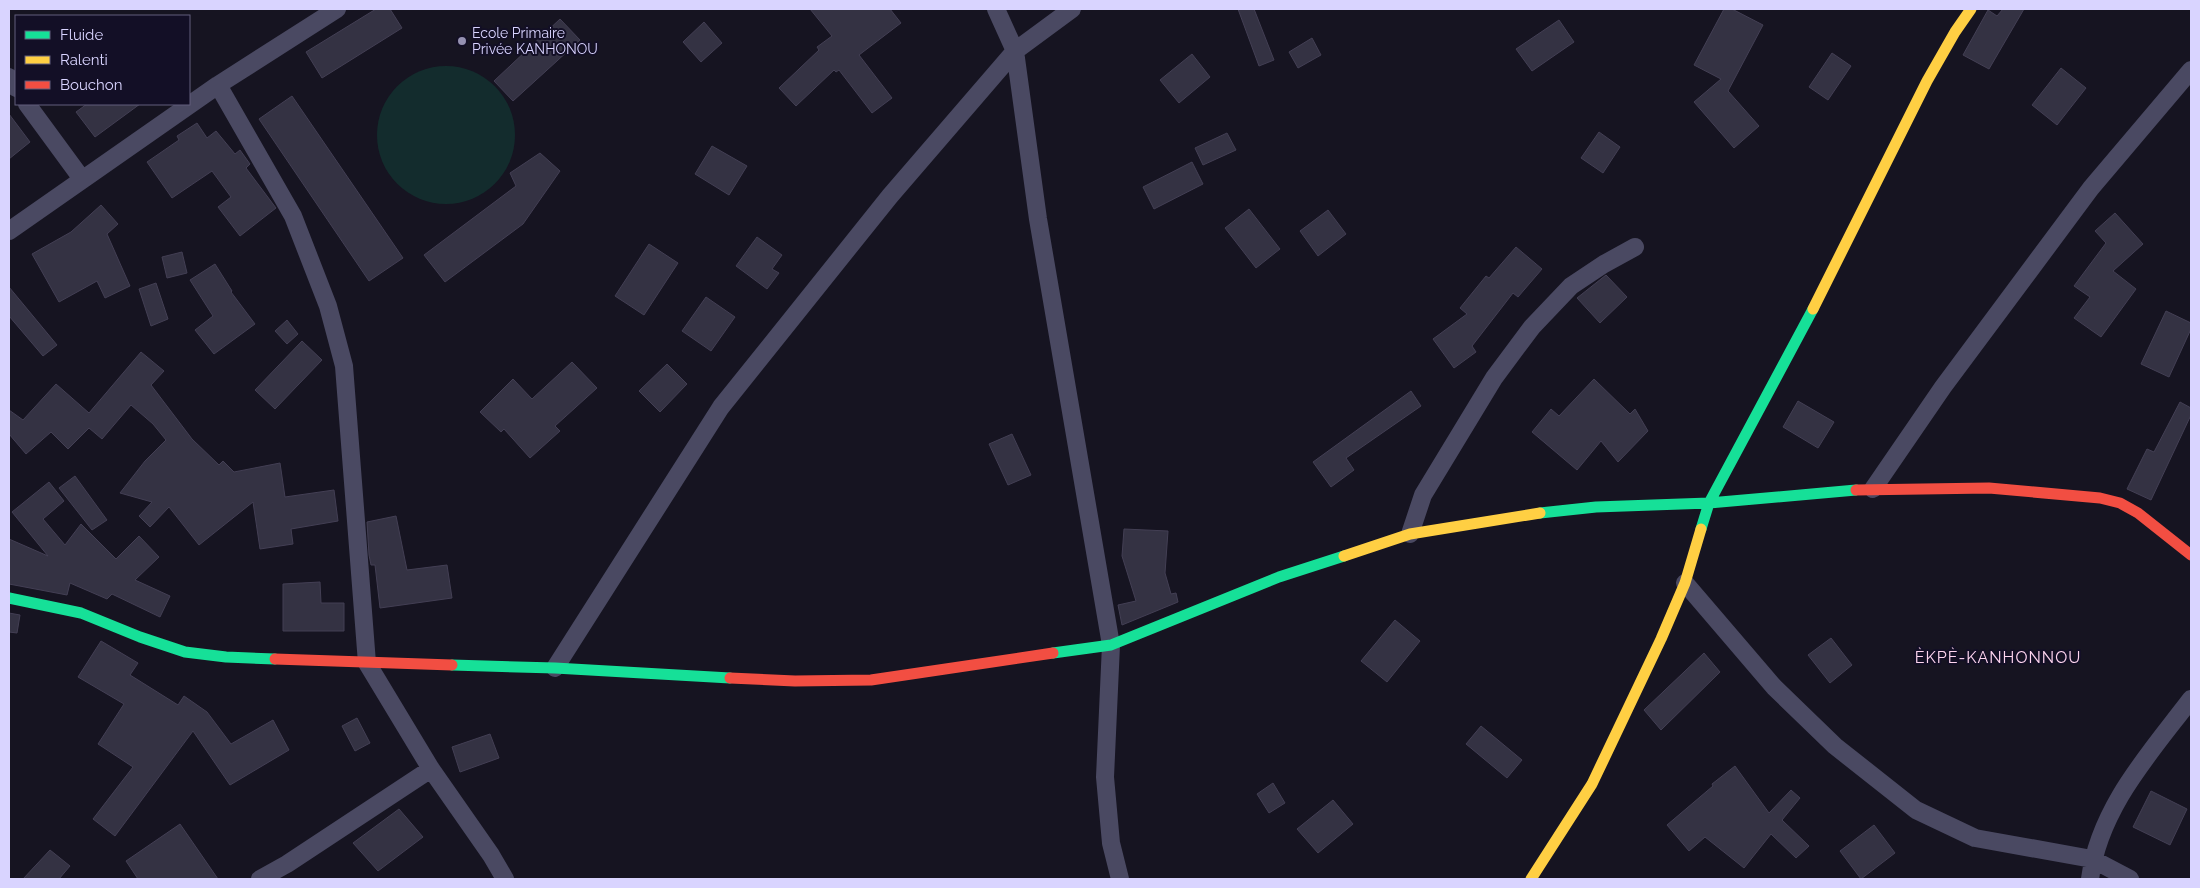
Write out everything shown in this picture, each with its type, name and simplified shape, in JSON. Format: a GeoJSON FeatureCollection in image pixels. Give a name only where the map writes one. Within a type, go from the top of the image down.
{"type":"FeatureCollection","features":[{"type":"Feature","properties":{"kind":"street"},"geometry":{"type":"LineString","coordinates":[[190,104],[336,9]]}},
{"type":"Feature","properties":{"kind":"street"},"geometry":{"type":"LineString","coordinates":[[996,9],[1015,51],[1038,219],[1111,645],[1105,777],[1112,843],[1120,879]]}},
{"type":"Feature","properties":{"kind":"street"},"geometry":{"type":"LineString","coordinates":[[555,668],[721,407],[890,196],[1015,51],[1072,9]]}},
{"type":"Feature","properties":{"kind":"street"},"geometry":{"type":"LineString","coordinates":[[1531,879],[1592,784],[1685,584],[1709,502],[1823,290],[1927,81],[1955,32],[1971,9]]}},
{"type":"Feature","properties":{"kind":"street"},"geometry":{"type":"LineString","coordinates":[[1873,489],[1943,387],[2091,188],[2191,70]]}},
{"type":"Feature","properties":{"kind":"street"},"geometry":{"type":"LineString","coordinates":[[218,85],[293,216],[328,306],[344,366],[367,663],[430,769],[491,855],[504,879]]}},
{"type":"Feature","properties":{"kind":"street"},"geometry":{"type":"LineString","coordinates":[[28,105],[82,179]]}},
{"type":"Feature","properties":{"kind":"street"},"geometry":{"type":"LineString","coordinates":[[9,231],[189,105]]}},
{"type":"Feature","properties":{"kind":"street"},"geometry":{"type":"LineString","coordinates":[[1410,534],[1423,495],[1494,378],[1532,327],[1571,286],[1604,264],[1635,247]]}},
{"type":"Feature","properties":{"kind":"street"},"geometry":{"type":"LineString","coordinates":[[9,598],[81,613],[140,637],[185,652],[226,657],[555,668],[795,681],[871,680],[1111,645],[1280,577],[1410,534],[1532,514],[1596,506],[1709,502],[1873,489],[1989,488],[2100,498],[2120,503],[2138,513],[2191,554]]}},
{"type":"Feature","properties":{"kind":"street"},"geometry":{"type":"LineString","coordinates":[[1685,584],[1774,687],[1835,746],[1916,810],[1975,838],[2092,859],[2130,879]]}},
{"type":"Feature","properties":{"kind":"street"},"geometry":{"type":"LineString","coordinates":[[2090,879],[2092,859],[2116,802],[2145,757],[2191,699]]}},
{"type":"Feature","properties":{"kind":"street"},"geometry":{"type":"LineString","coordinates":[[260,879],[287,864],[430,769]]}},
{"type":"Feature","properties":{"kind":"green space"},"geometry":{"type":"Polygon","coordinates":[[[446,66],[472,71],[495,86],[510,109],[515,135],[510,161],[495,184],[472,199],[446,204],[420,199],[397,184],[382,161],[377,135],[382,109],[397,86],[420,71],[446,66]]]}},
{"type":"Feature","properties":{"kind":"building"},"geometry":{"type":"Polygon","coordinates":[[[376,9],[390,9],[402,28],[322,78],[306,52],[376,9]]]}},
{"type":"Feature","properties":{"kind":"building"},"geometry":{"type":"Polygon","coordinates":[[[810,9],[890,9],[901,23],[859,55],[892,98],[872,113],[839,70],[836,72],[834,70],[796,106],[779,88],[819,50],[817,47],[832,36],[810,9]]]}},
{"type":"Feature","properties":{"kind":"building"},"geometry":{"type":"Polygon","coordinates":[[[1238,9],[1254,9],[1274,60],[1259,66],[1238,9]]]}},
{"type":"Feature","properties":{"kind":"building"},"geometry":{"type":"Polygon","coordinates":[[[1724,9],[1732,9],[1763,25],[1728,91],[1759,126],[1734,148],[1694,102],[1721,79],[1694,65],[1724,9]]]}},
{"type":"Feature","properties":{"kind":"building"},"geometry":{"type":"Polygon","coordinates":[[[2003,9],[2024,9],[1989,69],[1963,55],[1988,10],[1997,16],[2003,9]]]}},
{"type":"Feature","properties":{"kind":"building"},"geometry":{"type":"Polygon","coordinates":[[[560,19],[580,40],[513,101],[494,81],[560,19]]]}},
{"type":"Feature","properties":{"kind":"building"},"geometry":{"type":"Polygon","coordinates":[[[1559,20],[1574,42],[1532,71],[1516,49],[1559,20]]]}},
{"type":"Feature","properties":{"kind":"building"},"geometry":{"type":"Polygon","coordinates":[[[704,22],[722,43],[701,62],[683,42],[704,22]]]}},
{"type":"Feature","properties":{"kind":"building"},"geometry":{"type":"Polygon","coordinates":[[[1312,38],[1321,55],[1298,68],[1289,52],[1312,38]]]}},
{"type":"Feature","properties":{"kind":"building"},"geometry":{"type":"Polygon","coordinates":[[[1832,53],[1851,66],[1828,100],[1809,87],[1832,53]]]}},
{"type":"Feature","properties":{"kind":"building"},"geometry":{"type":"Polygon","coordinates":[[[1192,54],[1210,77],[1179,103],[1160,80],[1192,54]]]}},
{"type":"Feature","properties":{"kind":"building"},"geometry":{"type":"Polygon","coordinates":[[[2061,68],[2086,88],[2057,125],[2032,105],[2061,68]]]}},
{"type":"Feature","properties":{"kind":"building"},"geometry":{"type":"Polygon","coordinates":[[[292,96],[403,258],[369,281],[259,119],[292,96]]]}},
{"type":"Feature","properties":{"kind":"building"},"geometry":{"type":"Polygon","coordinates":[[[86,105],[139,105],[95,137],[76,112],[86,105]]]}},
{"type":"Feature","properties":{"kind":"building"},"geometry":{"type":"Polygon","coordinates":[[[9,114],[30,142],[9,159],[9,114]]]}},
{"type":"Feature","properties":{"kind":"building"},"geometry":{"type":"Polygon","coordinates":[[[197,123],[207,138],[216,131],[235,154],[240,150],[250,164],[246,168],[276,208],[240,236],[218,207],[231,197],[212,171],[172,198],[147,162],[179,140],[177,136],[197,123]]]}},
{"type":"Feature","properties":{"kind":"building"},"geometry":{"type":"Polygon","coordinates":[[[1599,132],[1620,147],[1603,173],[1581,158],[1599,132]]]}},
{"type":"Feature","properties":{"kind":"building"},"geometry":{"type":"Polygon","coordinates":[[[1227,133],[1236,150],[1203,165],[1195,148],[1227,133]]]}},
{"type":"Feature","properties":{"kind":"building"},"geometry":{"type":"Polygon","coordinates":[[[712,146],[747,166],[729,195],[695,174],[712,146]]]}},
{"type":"Feature","properties":{"kind":"building"},"geometry":{"type":"Polygon","coordinates":[[[540,153],[560,171],[523,224],[445,282],[424,255],[516,186],[510,173],[540,153]]]}},
{"type":"Feature","properties":{"kind":"building"},"geometry":{"type":"Polygon","coordinates":[[[1192,162],[1203,184],[1154,209],[1143,187],[1192,162]]]}},
{"type":"Feature","properties":{"kind":"building"},"geometry":{"type":"Polygon","coordinates":[[[101,205],[118,224],[107,234],[130,286],[105,298],[97,281],[59,302],[32,254],[71,232],[101,205]]]}},
{"type":"Feature","properties":{"kind":"building"},"geometry":{"type":"Polygon","coordinates":[[[1249,209],[1280,249],[1256,268],[1225,228],[1249,209]]]}},
{"type":"Feature","properties":{"kind":"building"},"geometry":{"type":"Polygon","coordinates":[[[1328,210],[1346,234],[1318,256],[1300,231],[1328,210]]]}},
{"type":"Feature","properties":{"kind":"building"},"geometry":{"type":"Polygon","coordinates":[[[2115,213],[2143,244],[2113,271],[2136,289],[2101,337],[2074,318],[2090,297],[2074,286],[2106,243],[2095,231],[2115,213]]]}},
{"type":"Feature","properties":{"kind":"building"},"geometry":{"type":"Polygon","coordinates":[[[757,237],[782,255],[772,269],[779,273],[767,289],[736,266],[757,237]]]}},
{"type":"Feature","properties":{"kind":"building"},"geometry":{"type":"Polygon","coordinates":[[[649,244],[678,263],[644,315],[615,296],[649,244]]]}},
{"type":"Feature","properties":{"kind":"building"},"geometry":{"type":"Polygon","coordinates":[[[1516,247],[1542,269],[1518,297],[1513,293],[1472,346],[1476,352],[1454,368],[1433,339],[1467,314],[1460,308],[1486,276],[1489,278],[1516,247]]]}},
{"type":"Feature","properties":{"kind":"building"},"geometry":{"type":"Polygon","coordinates":[[[182,252],[187,273],[167,278],[162,257],[182,252]]]}},
{"type":"Feature","properties":{"kind":"building"},"geometry":{"type":"Polygon","coordinates":[[[215,264],[231,292],[255,324],[214,354],[195,330],[213,316],[190,280],[215,264]]]}},
{"type":"Feature","properties":{"kind":"building"},"geometry":{"type":"Polygon","coordinates":[[[1606,275],[1627,297],[1600,323],[1577,298],[1606,275]]]}},
{"type":"Feature","properties":{"kind":"building"},"geometry":{"type":"Polygon","coordinates":[[[156,283],[168,319],[151,326],[139,289],[156,283]]]}},
{"type":"Feature","properties":{"kind":"building"},"geometry":{"type":"Polygon","coordinates":[[[9,287],[57,345],[43,356],[9,316],[9,287]]]}},
{"type":"Feature","properties":{"kind":"building"},"geometry":{"type":"Polygon","coordinates":[[[706,297],[735,317],[711,351],[682,331],[706,297]]]}},
{"type":"Feature","properties":{"kind":"building"},"geometry":{"type":"Polygon","coordinates":[[[2166,311],[2191,323],[2191,329],[2169,377],[2141,364],[2166,311]]]}},
{"type":"Feature","properties":{"kind":"building"},"geometry":{"type":"Polygon","coordinates":[[[287,320],[298,334],[287,344],[275,331],[287,320]]]}},
{"type":"Feature","properties":{"kind":"building"},"geometry":{"type":"Polygon","coordinates":[[[302,341],[322,360],[275,409],[255,390],[302,341]]]}},
{"type":"Feature","properties":{"kind":"building"},"geometry":{"type":"Polygon","coordinates":[[[141,352],[164,371],[151,385],[192,439],[219,465],[223,461],[234,472],[280,463],[285,497],[334,490],[338,521],[291,529],[293,544],[260,549],[253,502],[199,545],[169,507],[150,527],[139,516],[152,502],[120,493],[145,461],[166,440],[153,424],[131,405],[102,439],[89,428],[68,449],[51,432],[26,454],[9,434],[9,410],[23,420],[56,384],[89,413],[141,352]]]}},
{"type":"Feature","properties":{"kind":"building"},"geometry":{"type":"Polygon","coordinates":[[[572,362],[597,388],[555,426],[560,431],[530,458],[504,429],[501,432],[480,412],[513,379],[532,399],[572,362]]]}},
{"type":"Feature","properties":{"kind":"building"},"geometry":{"type":"Polygon","coordinates":[[[667,364],[687,384],[660,412],[639,391],[667,364]]]}},
{"type":"Feature","properties":{"kind":"building"},"geometry":{"type":"Polygon","coordinates":[[[1594,379],[1630,414],[1635,409],[1648,431],[1618,462],[1601,441],[1577,470],[1532,432],[1551,409],[1559,416],[1594,379]]]}},
{"type":"Feature","properties":{"kind":"building"},"geometry":{"type":"Polygon","coordinates":[[[1411,391],[1421,406],[1346,458],[1354,470],[1331,487],[1313,462],[1411,391]]]}},
{"type":"Feature","properties":{"kind":"building"},"geometry":{"type":"Polygon","coordinates":[[[1798,401],[1834,422],[1818,448],[1783,427],[1798,401]]]}},
{"type":"Feature","properties":{"kind":"building"},"geometry":{"type":"Polygon","coordinates":[[[2180,402],[2191,408],[2191,415],[2151,500],[2127,489],[2147,449],[2154,452],[2180,402]]]}},
{"type":"Feature","properties":{"kind":"building"},"geometry":{"type":"Polygon","coordinates":[[[1012,434],[1031,475],[1008,485],[989,444],[1012,434]]]}},
{"type":"Feature","properties":{"kind":"building"},"geometry":{"type":"Polygon","coordinates":[[[75,476],[107,520],[92,530],[59,488],[75,476]]]}},
{"type":"Feature","properties":{"kind":"building"},"geometry":{"type":"Polygon","coordinates":[[[49,482],[64,501],[43,519],[65,545],[81,524],[116,559],[139,536],[159,557],[135,580],[170,596],[160,617],[112,594],[107,599],[70,583],[67,595],[9,584],[9,539],[48,556],[12,512],[49,482]]]}},
{"type":"Feature","properties":{"kind":"building"},"geometry":{"type":"Polygon","coordinates":[[[396,516],[407,570],[447,565],[452,598],[380,608],[375,565],[371,565],[369,555],[367,522],[396,516]]]}},
{"type":"Feature","properties":{"kind":"building"},"geometry":{"type":"Polygon","coordinates":[[[1124,529],[1168,531],[1165,573],[1171,594],[1176,593],[1178,602],[1122,625],[1118,605],[1136,601],[1122,556],[1124,529]]]}},
{"type":"Feature","properties":{"kind":"building"},"geometry":{"type":"Polygon","coordinates":[[[320,582],[321,603],[344,603],[344,631],[283,631],[283,584],[320,582]]]}},
{"type":"Feature","properties":{"kind":"building"},"geometry":{"type":"Polygon","coordinates":[[[9,613],[20,615],[17,633],[9,632],[9,613]]]}},
{"type":"Feature","properties":{"kind":"building"},"geometry":{"type":"Polygon","coordinates":[[[1395,620],[1420,641],[1387,682],[1361,661],[1395,620]]]}},
{"type":"Feature","properties":{"kind":"building"},"geometry":{"type":"Polygon","coordinates":[[[1831,638],[1852,665],[1830,683],[1808,655],[1831,638]]]}},
{"type":"Feature","properties":{"kind":"building"},"geometry":{"type":"Polygon","coordinates":[[[101,641],[138,663],[130,675],[178,705],[184,696],[207,712],[231,744],[273,720],[289,750],[230,785],[193,731],[115,836],[93,819],[133,767],[98,744],[124,704],[78,677],[101,641]]]}},
{"type":"Feature","properties":{"kind":"building"},"geometry":{"type":"Polygon","coordinates":[[[1704,653],[1720,672],[1661,730],[1644,710],[1704,653]]]}},
{"type":"Feature","properties":{"kind":"building"},"geometry":{"type":"Polygon","coordinates":[[[357,718],[370,743],[355,751],[342,726],[357,718]]]}},
{"type":"Feature","properties":{"kind":"building"},"geometry":{"type":"Polygon","coordinates":[[[1481,726],[1522,760],[1507,778],[1466,744],[1481,726]]]}},
{"type":"Feature","properties":{"kind":"building"},"geometry":{"type":"Polygon","coordinates":[[[490,734],[499,758],[460,772],[452,747],[490,734]]]}},
{"type":"Feature","properties":{"kind":"building"},"geometry":{"type":"Polygon","coordinates":[[[1735,766],[1769,813],[1791,790],[1800,798],[1782,820],[1809,846],[1796,858],[1771,834],[1744,868],[1705,837],[1689,851],[1667,825],[1735,766]]]}},
{"type":"Feature","properties":{"kind":"building"},"geometry":{"type":"Polygon","coordinates":[[[1273,783],[1285,803],[1269,813],[1257,794],[1273,783]]]}},
{"type":"Feature","properties":{"kind":"building"},"geometry":{"type":"Polygon","coordinates":[[[2151,791],[2187,809],[2170,845],[2133,827],[2151,791]]]}},
{"type":"Feature","properties":{"kind":"building"},"geometry":{"type":"Polygon","coordinates":[[[1333,800],[1353,824],[1318,853],[1297,829],[1333,800]]]}},
{"type":"Feature","properties":{"kind":"building"},"geometry":{"type":"Polygon","coordinates":[[[399,809],[423,837],[378,871],[353,843],[399,809]]]}},
{"type":"Feature","properties":{"kind":"building"},"geometry":{"type":"Polygon","coordinates":[[[180,824],[218,879],[138,879],[126,861],[180,824]]]}},
{"type":"Feature","properties":{"kind":"building"},"geometry":{"type":"Polygon","coordinates":[[[1874,825],[1895,853],[1861,879],[1840,851],[1874,825]]]}},
{"type":"Feature","properties":{"kind":"building"},"geometry":{"type":"Polygon","coordinates":[[[50,850],[70,866],[59,879],[23,879],[50,850]]]}},
{"type":"Feature","properties":{"kind":"traffic: fast"},"geometry":{"type":"LineString","coordinates":[[1701,529],[1709,503],[1813,309]]}},
{"type":"Feature","properties":{"kind":"traffic: fast"},"geometry":{"type":"LineString","coordinates":[[1540,513],[1596,507],[1709,503],[1856,490]]}},
{"type":"Feature","properties":{"kind":"traffic: fast"},"geometry":{"type":"LineString","coordinates":[[1053,653],[1111,645],[1279,577],[1344,556]]}},
{"type":"Feature","properties":{"kind":"traffic: fast"},"geometry":{"type":"LineString","coordinates":[[9,598],[81,613],[140,637],[185,652],[226,657],[275,659]]}},
{"type":"Feature","properties":{"kind":"traffic: fast"},"geometry":{"type":"LineString","coordinates":[[452,665],[555,668],[730,678]]}},
{"type":"Feature","properties":{"kind":"traffic: slow"},"geometry":{"type":"LineString","coordinates":[[1813,309],[1927,81],[1955,32],[1971,9]]}},
{"type":"Feature","properties":{"kind":"traffic: slow"},"geometry":{"type":"LineString","coordinates":[[1344,556],[1410,534],[1540,513]]}},
{"type":"Feature","properties":{"kind":"traffic: slow"},"geometry":{"type":"LineString","coordinates":[[1531,879],[1592,784],[1661,639],[1685,583],[1701,529]]}},
{"type":"Feature","properties":{"kind":"traffic: jam"},"geometry":{"type":"LineString","coordinates":[[1856,490],[1989,488],[2100,498],[2120,503],[2138,513],[2191,555]]}},
{"type":"Feature","properties":{"kind":"traffic: jam"},"geometry":{"type":"LineString","coordinates":[[730,678],[795,681],[871,680],[1053,653]]}},
{"type":"Feature","properties":{"kind":"traffic: jam"},"geometry":{"type":"LineString","coordinates":[[275,659],[452,665]]}},
{"type":"Feature","properties":{"kind":"place","name":"Ecole Primaire Privée KANHONOU"},"geometry":{"type":"Point","coordinates":[462,41]}},
{"type":"Feature","properties":{"kind":"district","name":"ÈKPÈ-KANHONNOU"},"geometry":{"type":"Point","coordinates":[1998,657]}}]}
